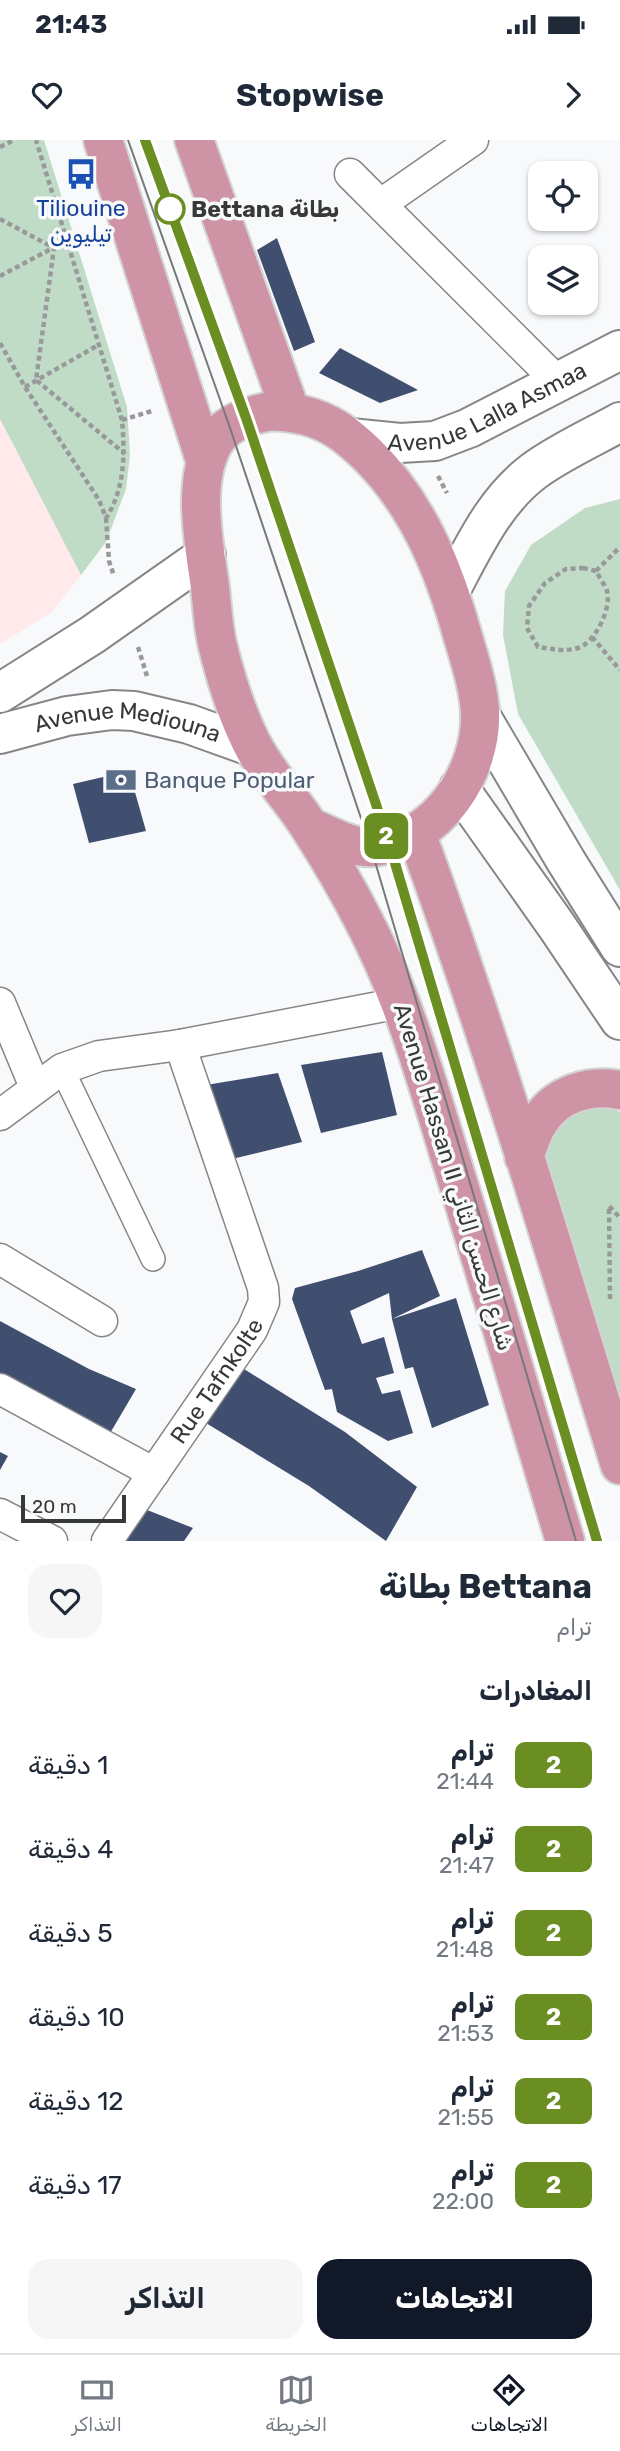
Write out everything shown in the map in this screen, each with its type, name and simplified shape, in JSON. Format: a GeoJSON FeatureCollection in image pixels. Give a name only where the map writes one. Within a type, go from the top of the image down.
{"type":"FeatureCollection","features":[{"type":"Feature","properties":{"kind":"highway"},"geometry":{"type":"LineString","coordinates":[[103,140],[205,460]]}},
{"type":"Feature","properties":{"kind":"highway"},"geometry":{"type":"LineString","coordinates":[[194,140],[291,413]]}},
{"type":"Feature","properties":{"kind":"highway"},"geometry":{"type":"LineString","coordinates":[[205,460],[218,436],[229,425],[267,412],[291,413],[322,420],[350,438],[386,473],[409,505],[450,591],[476,684],[480,715],[475,751],[459,789],[437,819],[416,833],[371,848],[310,827]]}},
{"type":"Feature","properties":{"kind":"highway","name":"Avenue Hassan II شارع الحسن الثاني"},"geometry":{"type":"LineString","coordinates":[[205,460],[202,485],[206,555],[217,642],[240,716],[253,747],[310,827],[367,925],[400,1003],[565,1541]]}},
{"type":"Feature","properties":{"kind":"highway"},"geometry":{"type":"LineString","coordinates":[[416,833],[524,1157],[620,1465]]}},
{"type":"Feature","properties":{"kind":"highway"},"geometry":{"type":"LineString","coordinates":[[524,1157],[537,1124],[555,1102],[577,1091],[602,1088],[620,1090]]}},
{"type":"Feature","properties":{"kind":"street"},"geometry":{"type":"LineString","coordinates":[[381,204],[473,140]]}},
{"type":"Feature","properties":{"kind":"street"},"geometry":{"type":"LineString","coordinates":[[349,174],[559,383]]}},
{"type":"Feature","properties":{"kind":"street","name":"Avenue Lalla Asmaa"},"geometry":{"type":"LineString","coordinates":[[350,438],[400,443],[435,441],[469,428],[620,351]]}},
{"type":"Feature","properties":{"kind":"street"},"geometry":{"type":"LineString","coordinates":[[450,591],[487,522],[514,490],[534,471],[620,422]]}},
{"type":"Feature","properties":{"kind":"street"},"geometry":{"type":"LineString","coordinates":[[0,693],[128,612],[206,555]]}},
{"type":"Feature","properties":{"kind":"street","name":"Avenue Mediouna"},"geometry":{"type":"LineString","coordinates":[[0,734],[67,716],[112,710],[134,711],[189,724],[253,747]]}},
{"type":"Feature","properties":{"kind":"street"},"geometry":{"type":"LineString","coordinates":[[480,715],[620,947]]}},
{"type":"Feature","properties":{"kind":"street"},"geometry":{"type":"LineString","coordinates":[[459,789],[620,1020]]}},
{"type":"Feature","properties":{"kind":"street"},"geometry":{"type":"LineString","coordinates":[[0,1003],[35,1087]]}},
{"type":"Feature","properties":{"kind":"street"},"geometry":{"type":"LineString","coordinates":[[0,1115],[62,1069],[99,1056],[180,1045],[400,1003]]}},
{"type":"Feature","properties":{"kind":"street","name":"Rue Tafnkolte"},"geometry":{"type":"LineString","coordinates":[[107,1541],[252,1330],[264,1302],[264,1288],[180,1045]]}},
{"type":"Feature","properties":{"kind":"street"},"geometry":{"type":"LineString","coordinates":[[62,1069],[153,1259]]}},
{"type":"Feature","properties":{"kind":"street"},"geometry":{"type":"LineString","coordinates":[[0,1259],[102,1321]]}},
{"type":"Feature","properties":{"kind":"street"},"geometry":{"type":"LineString","coordinates":[[0,1390],[154,1473]]}},
{"type":"Feature","properties":{"kind":"street"},"geometry":{"type":"LineString","coordinates":[[0,1514],[52,1541]]}},
{"type":"Feature","properties":{"kind":"path"},"geometry":{"type":"LineString","coordinates":[[0,147],[14,140]]}},
{"type":"Feature","properties":{"kind":"path"},"geometry":{"type":"LineString","coordinates":[[0,343],[25,387],[99,500],[106,518],[117,502],[125,454],[122,420],[36,140]]}},
{"type":"Feature","properties":{"kind":"path"},"geometry":{"type":"LineString","coordinates":[[0,219],[54,248]]}},
{"type":"Feature","properties":{"kind":"path"},"geometry":{"type":"LineString","coordinates":[[0,276],[68,240]]}},
{"type":"Feature","properties":{"kind":"path"},"geometry":{"type":"LineString","coordinates":[[36,380],[54,248]]}},
{"type":"Feature","properties":{"kind":"path"},"geometry":{"type":"LineString","coordinates":[[25,387],[100,344]]}},
{"type":"Feature","properties":{"kind":"path"},"geometry":{"type":"LineString","coordinates":[[36,380],[125,454]]}},
{"type":"Feature","properties":{"kind":"path"},"geometry":{"type":"LineString","coordinates":[[596,571],[620,547]]}},
{"type":"Feature","properties":{"kind":"path"},"geometry":{"type":"LineString","coordinates":[[583,568],[596,571],[607,592],[607,608],[597,631],[581,648],[561,651],[538,647],[527,628],[529,606],[545,583],[566,569],[583,568]]}},
{"type":"Feature","properties":{"kind":"path"},"geometry":{"type":"LineString","coordinates":[[592,637],[620,670]]}},
{"type":"Feature","properties":{"kind":"path"},"geometry":{"type":"LineString","coordinates":[[610,1310],[609,1206],[620,1218]]}},
{"type":"Feature","properties":{"kind":"shaded area"},"geometry":{"type":"Polygon","coordinates":[[[0,419],[81,575],[52,612],[0,644],[0,419]]]}},
{"type":"Feature","properties":{"kind":"green space"},"geometry":{"type":"Polygon","coordinates":[[[0,140],[44,140],[127,407],[130,455],[126,489],[106,542],[81,575],[0,419],[0,140]]]}},
{"type":"Feature","properties":{"kind":"green space"},"geometry":{"type":"Polygon","coordinates":[[[620,499],[620,890],[518,714],[503,635],[505,591],[531,545],[585,508],[620,499]]]}},
{"type":"Feature","properties":{"kind":"green space"},"geometry":{"type":"Polygon","coordinates":[[[598,1103],[620,1112],[620,1448],[533,1149],[561,1116],[598,1103]]]}},
{"type":"Feature","properties":{"kind":"building"},"geometry":{"type":"Polygon","coordinates":[[[277,238],[315,342],[294,351],[257,250],[277,238]]]}},
{"type":"Feature","properties":{"kind":"building"},"geometry":{"type":"Polygon","coordinates":[[[340,348],[418,390],[380,403],[319,373],[340,348]]]}},
{"type":"Feature","properties":{"kind":"building"},"geometry":{"type":"Polygon","coordinates":[[[129,771],[146,831],[89,843],[73,784],[129,771]]]}},
{"type":"Feature","properties":{"kind":"building"},"geometry":{"type":"Polygon","coordinates":[[[382,1052],[397,1115],[321,1133],[301,1065],[382,1052]]]}},
{"type":"Feature","properties":{"kind":"building"},"geometry":{"type":"Polygon","coordinates":[[[278,1073],[302,1142],[232,1159],[206,1085],[278,1073]]]}},
{"type":"Feature","properties":{"kind":"building"},"geometry":{"type":"Polygon","coordinates":[[[422,1250],[440,1296],[392,1319],[389,1293],[350,1311],[362,1344],[384,1337],[394,1373],[376,1378],[382,1394],[400,1390],[413,1433],[388,1441],[337,1412],[332,1389],[325,1390],[292,1299],[295,1288],[422,1250]]]}},
{"type":"Feature","properties":{"kind":"building"},"geometry":{"type":"Polygon","coordinates":[[[456,1298],[489,1405],[432,1428],[413,1367],[405,1369],[392,1319],[456,1298]]]}},
{"type":"Feature","properties":{"kind":"building"},"geometry":{"type":"Polygon","coordinates":[[[0,1321],[89,1369],[136,1389],[109,1435],[0,1376],[0,1321]]]}},
{"type":"Feature","properties":{"kind":"building"},"geometry":{"type":"Polygon","coordinates":[[[231,1361],[345,1432],[417,1487],[386,1541],[309,1486],[201,1420],[231,1361]]]}},
{"type":"Feature","properties":{"kind":"building"},"geometry":{"type":"Polygon","coordinates":[[[0,1452],[8,1456],[0,1470],[0,1452]]]}},
{"type":"Feature","properties":{"kind":"building"},"geometry":{"type":"Polygon","coordinates":[[[142,1508],[193,1528],[184,1541],[121,1541],[142,1508]]]}},
{"type":"Feature","properties":{"kind":"tram line"},"geometry":{"type":"LineString","coordinates":[[128,140],[229,425],[371,848],[576,1541]]}},
{"type":"Feature","properties":{"kind":"tram line"},"geometry":{"type":"LineString","coordinates":[[145,140],[246,418],[389,843],[597,1541]]}},
{"type":"Feature","properties":{"kind":"tram line","name":"2"},"geometry":{"type":"LineString","coordinates":[[145,140],[246,418],[389,843],[597,1541]]}},
{"type":"Feature","properties":{"kind":"place","name":"Tiliouine تيليوين"},"geometry":{"type":"Point","coordinates":[81,174]}},
{"type":"Feature","properties":{"kind":"place","name":"Bettana بطانة"},"geometry":{"type":"Point","coordinates":[170,209]}},
{"type":"Feature","properties":{"kind":"place","name":"Banque Popular"},"geometry":{"type":"Point","coordinates":[121,780]}}]}
